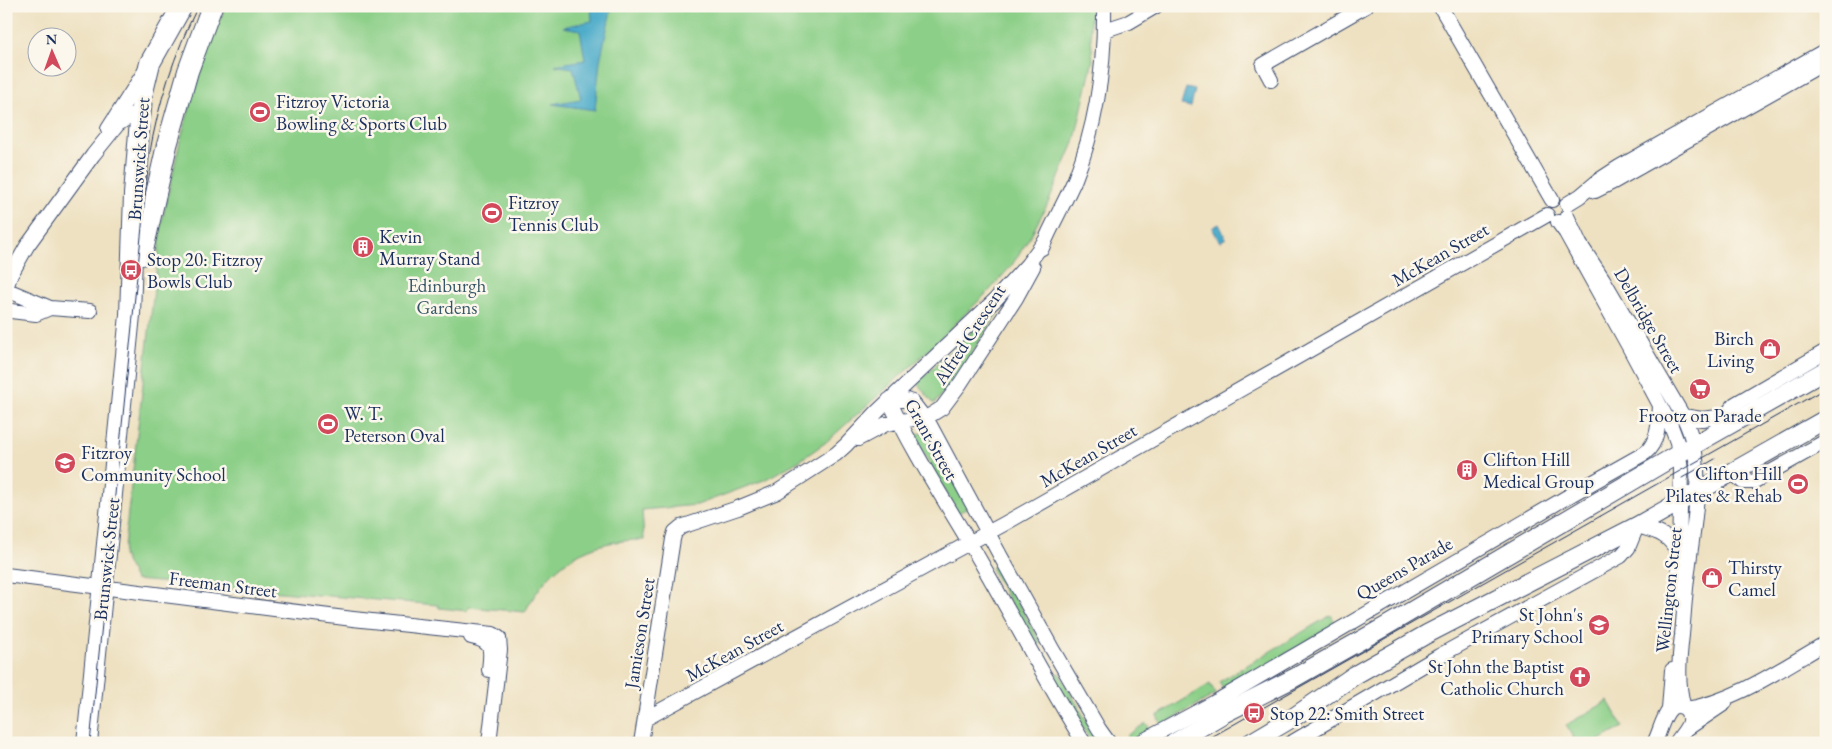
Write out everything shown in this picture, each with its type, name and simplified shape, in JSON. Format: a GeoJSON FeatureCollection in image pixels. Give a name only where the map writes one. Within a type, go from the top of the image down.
{"type":"FeatureCollection","features":[{"type":"Feature","properties":{"kind":"highway","name":"Brunswick Street"},"geometry":{"type":"LineString","coordinates":[[88,743],[130,315],[134,194],[140,110],[144,83],[150,63],[182,6]]}},
{"type":"Feature","properties":{"kind":"highway","name":"Brunswick Street"},"geometry":{"type":"LineString","coordinates":[[130,315],[167,145],[188,71],[212,6]]}},
{"type":"Feature","properties":{"kind":"main road"},"geometry":{"type":"LineString","coordinates":[[1174,743],[1223,714],[1294,678],[1386,626],[1687,449],[1724,422],[1826,370]]}},
{"type":"Feature","properties":{"kind":"main road"},"geometry":{"type":"LineString","coordinates":[[1250,743],[1294,717],[1355,675],[1427,634],[1637,526],[1826,420]]}},
{"type":"Feature","properties":{"kind":"street","name":"Alfred Crescent"},"geometry":{"type":"LineString","coordinates":[[677,530],[777,492],[846,445],[885,424],[924,417],[940,410],[960,384],[1016,298],[1066,198],[1088,141],[1100,82],[1105,30],[1104,6]]}},
{"type":"Feature","properties":{"kind":"street"},"geometry":{"type":"LineString","coordinates":[[1105,30],[1129,22],[1156,6]]}},
{"type":"Feature","properties":{"kind":"street"},"geometry":{"type":"LineString","coordinates":[[1271,80],[1263,65],[1366,6]]}},
{"type":"Feature","properties":{"kind":"street"},"geometry":{"type":"LineString","coordinates":[[1440,6],[1552,200],[1546,208],[1560,214]]}},
{"type":"Feature","properties":{"kind":"street","name":"McKean Street"},"geometry":{"type":"LineString","coordinates":[[644,719],[970,543],[1560,214],[1599,180],[1619,167],[1826,50]]}},
{"type":"Feature","properties":{"kind":"street","name":"McKean Street"},"geometry":{"type":"LineString","coordinates":[[1580,196],[1615,182],[1826,62]]}},
{"type":"Feature","properties":{"kind":"street"},"geometry":{"type":"LineString","coordinates":[[93,155],[118,110],[150,63]]}},
{"type":"Feature","properties":{"kind":"street"},"geometry":{"type":"LineString","coordinates":[[50,308],[36,314],[9,305],[6,289],[10,276],[27,246],[93,155],[118,124],[140,110]]}},
{"type":"Feature","properties":{"kind":"street","name":"Delbridge Street"},"geometry":{"type":"LineString","coordinates":[[1560,214],[1566,233],[1674,434],[1687,449]]}},
{"type":"Feature","properties":{"kind":"street","name":"Delbridge Street"},"geometry":{"type":"LineString","coordinates":[[1560,214],[1595,266],[1683,416],[1688,427],[1687,449]]}},
{"type":"Feature","properties":{"kind":"street","name":"Alfred Crescent"},"geometry":{"type":"LineString","coordinates":[[846,445],[889,400],[996,299],[1027,265],[1045,240]]}},
{"type":"Feature","properties":{"kind":"street"},"geometry":{"type":"LineString","coordinates":[[6,263],[27,246]]}},
{"type":"Feature","properties":{"kind":"street"},"geometry":{"type":"LineString","coordinates":[[6,289],[50,308],[90,311]]}},
{"type":"Feature","properties":{"kind":"street"},"geometry":{"type":"LineString","coordinates":[[1683,416],[1724,422],[1734,404],[1826,351]]}},
{"type":"Feature","properties":{"kind":"street","name":"Grant Street"},"geometry":{"type":"LineString","coordinates":[[1084,743],[899,422],[889,400],[911,401],[932,429],[1102,741]]}},
{"type":"Feature","properties":{"kind":"street","name":"Queens Parade"},"geometry":{"type":"LineString","coordinates":[[1139,743],[1217,702],[1645,453],[1652,446],[1658,425],[1660,406]]}},
{"type":"Feature","properties":{"kind":"street"},"geometry":{"type":"LineString","coordinates":[[1733,472],[1743,482],[1753,482],[1826,440]]}},
{"type":"Feature","properties":{"kind":"street","name":"Wellington Street"},"geometry":{"type":"LineString","coordinates":[[1685,730],[1690,721],[1680,694],[1679,663],[1687,572],[1697,492],[1697,467],[1687,449]]}},
{"type":"Feature","properties":{"kind":"street","name":"Wellington Street"},"geometry":{"type":"LineString","coordinates":[[1654,743],[1668,709],[1678,619],[1681,479],[1687,449]]}},
{"type":"Feature","properties":{"kind":"street"},"geometry":{"type":"LineString","coordinates":[[1291,743],[1439,656],[1621,556],[1628,548],[1637,526],[1665,535],[1673,542],[1678,553]]}},
{"type":"Feature","properties":{"kind":"street","name":"Jamieson Street"},"geometry":{"type":"LineString","coordinates":[[641,743],[673,539],[677,530]]}},
{"type":"Feature","properties":{"kind":"street","name":"Freeman Street"},"geometry":{"type":"LineString","coordinates":[[6,575],[103,589],[487,634],[500,645],[500,659],[489,742]]}},
{"type":"Feature","properties":{"kind":"street"},"geometry":{"type":"LineString","coordinates":[[1668,709],[1675,706],[1685,708],[1708,705],[1739,692],[1826,643]]}},
{"type":"Feature","properties":{"kind":"street"},"geometry":{"type":"LineString","coordinates":[[1033,656],[1051,647]]}},
{"type":"Feature","properties":{"kind":"street"},"geometry":{"type":"LineString","coordinates":[[1676,743],[1685,730],[1712,713],[1739,692]]}},
{"type":"Feature","properties":{"kind":"green space","name":"Edinburgh Gardens"},"geometry":{"type":"Polygon","coordinates":[[[226,6],[1091,6],[1090,25],[1093,60],[1074,143],[1048,203],[1030,237],[1012,265],[990,290],[917,361],[825,443],[799,461],[764,480],[697,505],[642,510],[644,540],[605,544],[588,549],[573,557],[546,580],[525,612],[468,607],[467,611],[439,608],[438,605],[135,580],[123,555],[162,221],[180,141],[197,83],[211,40],[226,6]]]}},
{"type":"Feature","properties":{"kind":"green space"},"geometry":{"type":"Polygon","coordinates":[[[1004,301],[957,376],[934,404],[917,383],[1004,301]]]}},
{"type":"Feature","properties":{"kind":"green space"},"geometry":{"type":"Polygon","coordinates":[[[926,433],[968,508],[958,513],[913,434],[926,433]]]}},
{"type":"Feature","properties":{"kind":"green space"},"geometry":{"type":"Polygon","coordinates":[[[994,566],[998,567],[1041,643],[1035,648],[991,568],[994,566]]]}},
{"type":"Feature","properties":{"kind":"green space"},"geometry":{"type":"Polygon","coordinates":[[[1331,615],[1336,624],[1224,691],[1219,682],[1331,615]]]}},
{"type":"Feature","properties":{"kind":"green space"},"geometry":{"type":"Polygon","coordinates":[[[1059,673],[1097,739],[1091,742],[1053,676],[1059,673]]]}},
{"type":"Feature","properties":{"kind":"green space"},"geometry":{"type":"Polygon","coordinates":[[[1210,684],[1216,694],[1162,725],[1157,716],[1210,684]]]}},
{"type":"Feature","properties":{"kind":"green space"},"geometry":{"type":"Polygon","coordinates":[[[1608,701],[1623,727],[1595,743],[1576,743],[1566,725],[1608,701]]]}},
{"type":"Feature","properties":{"kind":"green space"},"geometry":{"type":"Polygon","coordinates":[[[1146,723],[1151,731],[1130,743],[1126,736],[1146,723]]]}},
{"type":"Feature","properties":{"kind":"water"},"geometry":{"type":"Polygon","coordinates":[[[591,6],[612,6],[600,61],[595,110],[552,104],[581,99],[573,68],[555,65],[585,60],[580,30],[563,27],[592,21],[591,6]]]}},
{"type":"Feature","properties":{"kind":"water"},"geometry":{"type":"Polygon","coordinates":[[[1186,88],[1195,90],[1191,107],[1181,105],[1186,88]]]}},
{"type":"Feature","properties":{"kind":"water"},"geometry":{"type":"Polygon","coordinates":[[[1219,224],[1226,238],[1220,242],[1212,228],[1219,224]]]}},
{"type":"Feature","properties":{"kind":"tram line"},"geometry":{"type":"LineString","coordinates":[[90,743],[149,157],[157,118],[168,80],[181,42],[198,6]]}},
{"type":"Feature","properties":{"kind":"tram line"},"geometry":{"type":"LineString","coordinates":[[1201,743],[1826,388]]}},
{"type":"Feature","properties":{"kind":"tram line"},"geometry":{"type":"LineString","coordinates":[[1682,478],[1715,459]]}},
{"type":"Feature","properties":{"kind":"place","name":"Fitzroy Victoria Bowling & Sports Club"},"geometry":{"type":"Point","coordinates":[260,112]}},
{"type":"Feature","properties":{"kind":"place","name":"Fitzroy Tennis Club"},"geometry":{"type":"Point","coordinates":[492,213]}},
{"type":"Feature","properties":{"kind":"place","name":"Kevin Murray Stand"},"geometry":{"type":"Point","coordinates":[363,247]}},
{"type":"Feature","properties":{"kind":"place","name":"Stop 20: Fitzroy Bowls Club"},"geometry":{"type":"Point","coordinates":[131,270]}},
{"type":"Feature","properties":{"kind":"place","name":"Birch Living"},"geometry":{"type":"Point","coordinates":[1770,349]}},
{"type":"Feature","properties":{"kind":"place","name":"Frootz on Parade"},"geometry":{"type":"Point","coordinates":[1700,389]}},
{"type":"Feature","properties":{"kind":"place","name":"W. T. Peterson Oval"},"geometry":{"type":"Point","coordinates":[328,424]}},
{"type":"Feature","properties":{"kind":"place","name":"Fitzroy Community School"},"geometry":{"type":"Point","coordinates":[65,463]}},
{"type":"Feature","properties":{"kind":"place","name":"Clifton Hill Medical Group"},"geometry":{"type":"Point","coordinates":[1467,470]}},
{"type":"Feature","properties":{"kind":"place","name":"Clifton Hill Pilates & Rehab"},"geometry":{"type":"Point","coordinates":[1798,484]}},
{"type":"Feature","properties":{"kind":"place","name":"Thirsty Camel"},"geometry":{"type":"Point","coordinates":[1712,578]}},
{"type":"Feature","properties":{"kind":"place","name":"St John's Primary School"},"geometry":{"type":"Point","coordinates":[1599,625]}},
{"type":"Feature","properties":{"kind":"place","name":"St John the Baptist Catholic Church"},"geometry":{"type":"Point","coordinates":[1580,677]}},
{"type":"Feature","properties":{"kind":"place","name":"Stop 22: Smith Street"},"geometry":{"type":"Point","coordinates":[1254,713]}}]}
